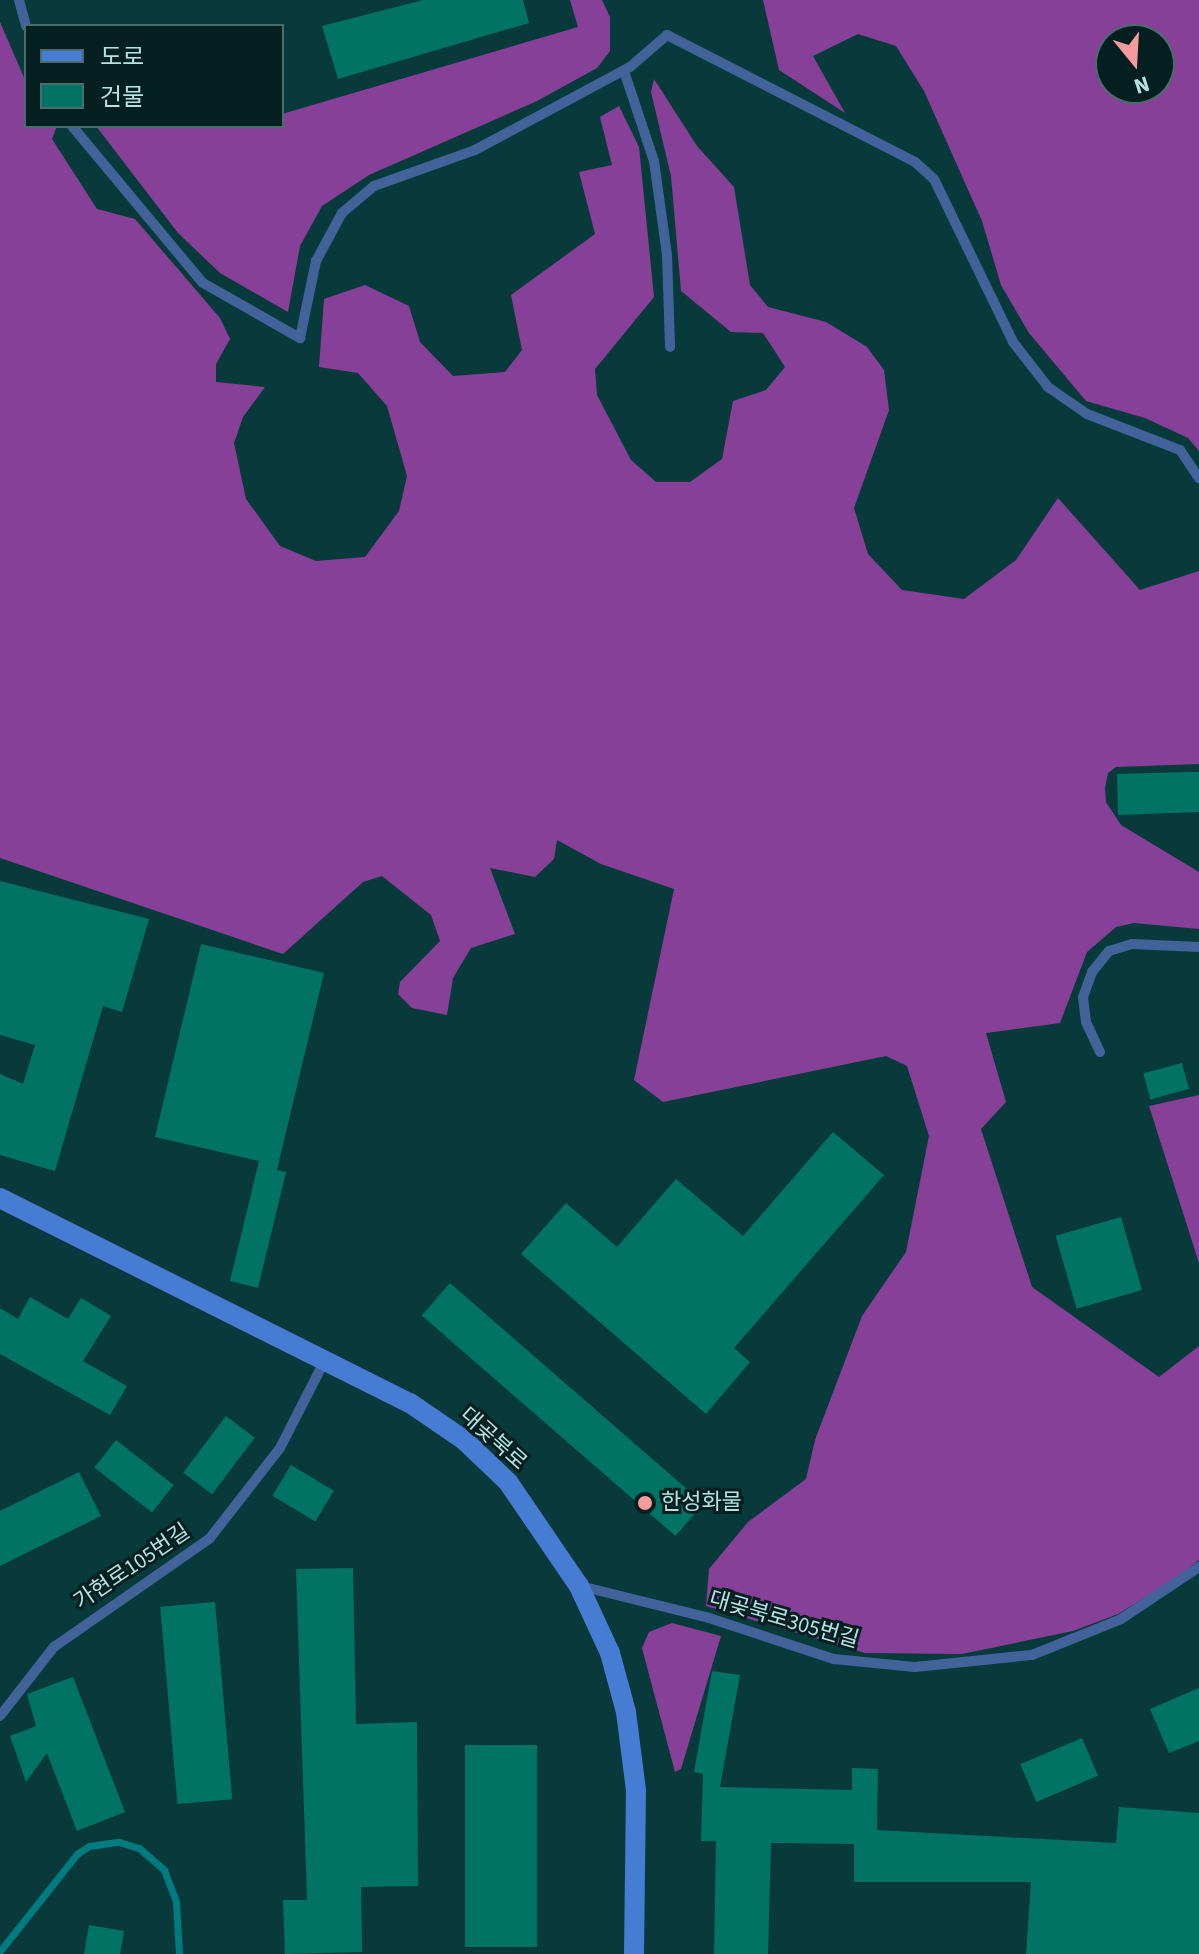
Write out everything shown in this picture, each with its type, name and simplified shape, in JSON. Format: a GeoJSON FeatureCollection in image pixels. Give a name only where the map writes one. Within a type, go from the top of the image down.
{"type":"FeatureCollection","features":[{"type":"Feature","properties":{"kind":"street","name":"대곶북로"},"geometry":{"type":"LineString","coordinates":[[0,1198],[410,1403],[464,1440],[508,1482],[579,1586],[610,1653],[626,1712],[636,1790],[634,1954]]}},
{"type":"Feature","properties":{"kind":"lane"},"geometry":{"type":"LineString","coordinates":[[19,0],[25,24]]}},
{"type":"Feature","properties":{"kind":"lane"},"geometry":{"type":"LineString","coordinates":[[74,128],[203,283],[300,338],[316,261],[342,213],[374,186],[475,150],[624,71],[667,35],[915,162],[934,179],[1001,320],[1048,387],[1087,414],[1180,450],[1199,478]]}},
{"type":"Feature","properties":{"kind":"lane"},"geometry":{"type":"LineString","coordinates":[[624,71],[654,161],[667,255],[670,347]]}},
{"type":"Feature","properties":{"kind":"lane"},"geometry":{"type":"LineString","coordinates":[[1100,1052],[1086,1022],[1083,997],[1092,972],[1109,951],[1132,944],[1199,947]]}},
{"type":"Feature","properties":{"kind":"lane","name":"가현로105번길"},"geometry":{"type":"LineString","coordinates":[[0,1716],[54,1647],[210,1538],[280,1448],[325,1360]]}},
{"type":"Feature","properties":{"kind":"lane","name":"대곶북로305번길"},"geometry":{"type":"LineString","coordinates":[[579,1586],[709,1618],[834,1659],[915,1667],[1032,1655],[1121,1619],[1199,1567]]}},
{"type":"Feature","properties":{"kind":"shaded area"},"geometry":{"type":"Polygon","coordinates":[[[570,0],[602,0],[610,17],[610,51],[597,68],[537,101],[369,175],[322,206],[300,246],[288,312],[220,273],[178,233],[98,128],[284,128],[284,113],[578,27],[570,0]]]}},
{"type":"Feature","properties":{"kind":"shaded area"},"geometry":{"type":"Polygon","coordinates":[[[763,0],[1199,0],[1199,451],[1188,438],[1145,418],[1086,401],[1029,333],[1001,285],[982,221],[924,91],[896,46],[858,34],[813,56],[845,113],[779,70],[763,0]]]}},
{"type":"Feature","properties":{"kind":"shaded area"},"geometry":{"type":"Polygon","coordinates":[[[0,22],[24,77],[24,128],[56,128],[52,139],[97,209],[135,219],[220,318],[230,339],[216,364],[216,382],[265,387],[243,417],[234,443],[246,499],[280,546],[316,561],[365,557],[399,511],[407,476],[387,406],[358,373],[319,367],[324,299],[365,285],[409,306],[420,342],[453,376],[505,372],[522,350],[511,295],[595,234],[579,172],[612,165],[600,117],[619,106],[639,147],[654,297],[595,369],[597,395],[631,460],[656,482],[690,482],[722,459],[733,401],[766,390],[785,367],[763,333],[731,332],[681,291],[671,176],[651,92],[654,79],[697,146],[734,187],[750,285],[768,307],[826,322],[867,347],[884,370],[889,410],[854,508],[868,554],[902,590],[964,599],[1016,560],[1058,498],[1140,590],[1199,571],[1199,764],[1116,767],[1108,773],[1105,788],[1106,802],[1121,825],[1199,872],[1199,929],[1134,923],[1116,927],[1087,952],[1060,1023],[986,1033],[1006,1102],[981,1129],[1032,1287],[1159,1377],[1199,1346],[1199,1560],[1118,1614],[1073,1631],[962,1654],[865,1653],[706,1606],[709,1569],[748,1522],[806,1479],[815,1440],[862,1316],[906,1252],[929,1136],[907,1066],[886,1056],[663,1102],[634,1080],[674,889],[601,864],[557,840],[554,859],[535,877],[490,868],[515,934],[471,948],[453,978],[447,1015],[412,1008],[398,994],[400,982],[440,941],[431,915],[382,876],[363,882],[283,954],[0,858],[0,22]]]}},
{"type":"Feature","properties":{"kind":"shaded area"},"geometry":{"type":"Polygon","coordinates":[[[1199,1095],[1199,1263],[1149,1106],[1199,1095]]]}},
{"type":"Feature","properties":{"kind":"shaded area"},"geometry":{"type":"Polygon","coordinates":[[[672,1623],[721,1636],[681,1769],[675,1772],[642,1648],[649,1632],[672,1623]]]}},
{"type":"Feature","properties":{"kind":"building"},"geometry":{"type":"Polygon","coordinates":[[[423,0],[523,0],[529,23],[338,79],[322,26],[423,0]]]}},
{"type":"Feature","properties":{"kind":"building"},"geometry":{"type":"Polygon","coordinates":[[[1199,772],[1199,812],[1118,815],[1117,774],[1199,772]]]}},
{"type":"Feature","properties":{"kind":"building"},"geometry":{"type":"Polygon","coordinates":[[[0,881],[149,919],[122,1012],[103,1006],[55,1171],[0,1155],[0,1074],[23,1084],[35,1045],[0,1035],[0,881]]]}},
{"type":"Feature","properties":{"kind":"building"},"geometry":{"type":"Polygon","coordinates":[[[201,944],[324,973],[277,1170],[286,1172],[258,1288],[230,1281],[259,1161],[155,1137],[201,944]]]}},
{"type":"Feature","properties":{"kind":"building"},"geometry":{"type":"Polygon","coordinates":[[[1182,1063],[1189,1089],[1150,1099],[1143,1073],[1182,1063]]]}},
{"type":"Feature","properties":{"kind":"building"},"geometry":{"type":"Polygon","coordinates":[[[833,1132],[884,1175],[734,1348],[750,1362],[706,1414],[521,1254],[566,1203],[617,1247],[676,1179],[743,1236],[833,1132]]]}},
{"type":"Feature","properties":{"kind":"building"},"geometry":{"type":"Polygon","coordinates":[[[1121,1217],[1142,1290],[1077,1309],[1056,1236],[1121,1217]]]}},
{"type":"Feature","properties":{"kind":"building"},"geometry":{"type":"Polygon","coordinates":[[[450,1283],[704,1503],[675,1536],[422,1315],[450,1283]]]}},
{"type":"Feature","properties":{"kind":"building"},"geometry":{"type":"Polygon","coordinates":[[[30,1297],[68,1319],[81,1298],[111,1316],[83,1361],[127,1386],[110,1415],[0,1354],[0,1308],[18,1319],[30,1297]]]}},
{"type":"Feature","properties":{"kind":"building"},"geometry":{"type":"Polygon","coordinates":[[[226,1416],[255,1438],[212,1494],[183,1473],[226,1416]]]}},
{"type":"Feature","properties":{"kind":"building"},"geometry":{"type":"Polygon","coordinates":[[[116,1440],[174,1485],[152,1513],[94,1468],[116,1440]]]}},
{"type":"Feature","properties":{"kind":"building"},"geometry":{"type":"Polygon","coordinates":[[[291,1465],[334,1491],[315,1522],[272,1496],[291,1465]]]}},
{"type":"Feature","properties":{"kind":"building"},"geometry":{"type":"Polygon","coordinates":[[[79,1472],[101,1516],[0,1566],[0,1511],[79,1472]]]}},
{"type":"Feature","properties":{"kind":"building"},"geometry":{"type":"Polygon","coordinates":[[[353,1568],[356,1724],[417,1722],[418,1886],[361,1887],[362,1952],[285,1954],[283,1900],[307,1900],[296,1569],[353,1568]]]}},
{"type":"Feature","properties":{"kind":"building"},"geometry":{"type":"Polygon","coordinates":[[[215,1602],[232,1799],[177,1804],[160,1607],[215,1602]]]}},
{"type":"Feature","properties":{"kind":"building"},"geometry":{"type":"Polygon","coordinates":[[[712,1671],[740,1675],[720,1787],[852,1790],[852,1768],[878,1769],[877,1830],[1116,1843],[1119,1807],[1199,1813],[1199,1954],[1026,1954],[1031,1882],[854,1882],[854,1844],[771,1843],[768,1954],[714,1954],[716,1841],[701,1841],[703,1774],[694,1772],[712,1671]]]}},
{"type":"Feature","properties":{"kind":"building"},"geometry":{"type":"Polygon","coordinates":[[[73,1677],[125,1812],[77,1831],[47,1753],[26,1782],[10,1736],[36,1726],[27,1694],[73,1677]]]}},
{"type":"Feature","properties":{"kind":"building"},"geometry":{"type":"Polygon","coordinates":[[[1199,1688],[1199,1741],[1169,1753],[1150,1709],[1199,1688]]]}},
{"type":"Feature","properties":{"kind":"building"},"geometry":{"type":"Polygon","coordinates":[[[1082,1738],[1098,1776],[1036,1802],[1020,1764],[1082,1738]]]}},
{"type":"Feature","properties":{"kind":"building"},"geometry":{"type":"Polygon","coordinates":[[[465,1745],[537,1745],[537,1947],[465,1947],[465,1745]]]}},
{"type":"Feature","properties":{"kind":"building"},"geometry":{"type":"Polygon","coordinates":[[[89,1925],[124,1931],[120,1954],[84,1954],[89,1925]]]}},
{"type":"Feature","properties":{"kind":"waterway"},"geometry":{"type":"LineString","coordinates":[[0,1951],[77,1854],[89,1846],[119,1842],[139,1848],[164,1870],[176,1902],[179,1954]]}},
{"type":"Feature","properties":{"kind":"place","name":"한성화물"},"geometry":{"type":"Point","coordinates":[645,1503]}}]}
